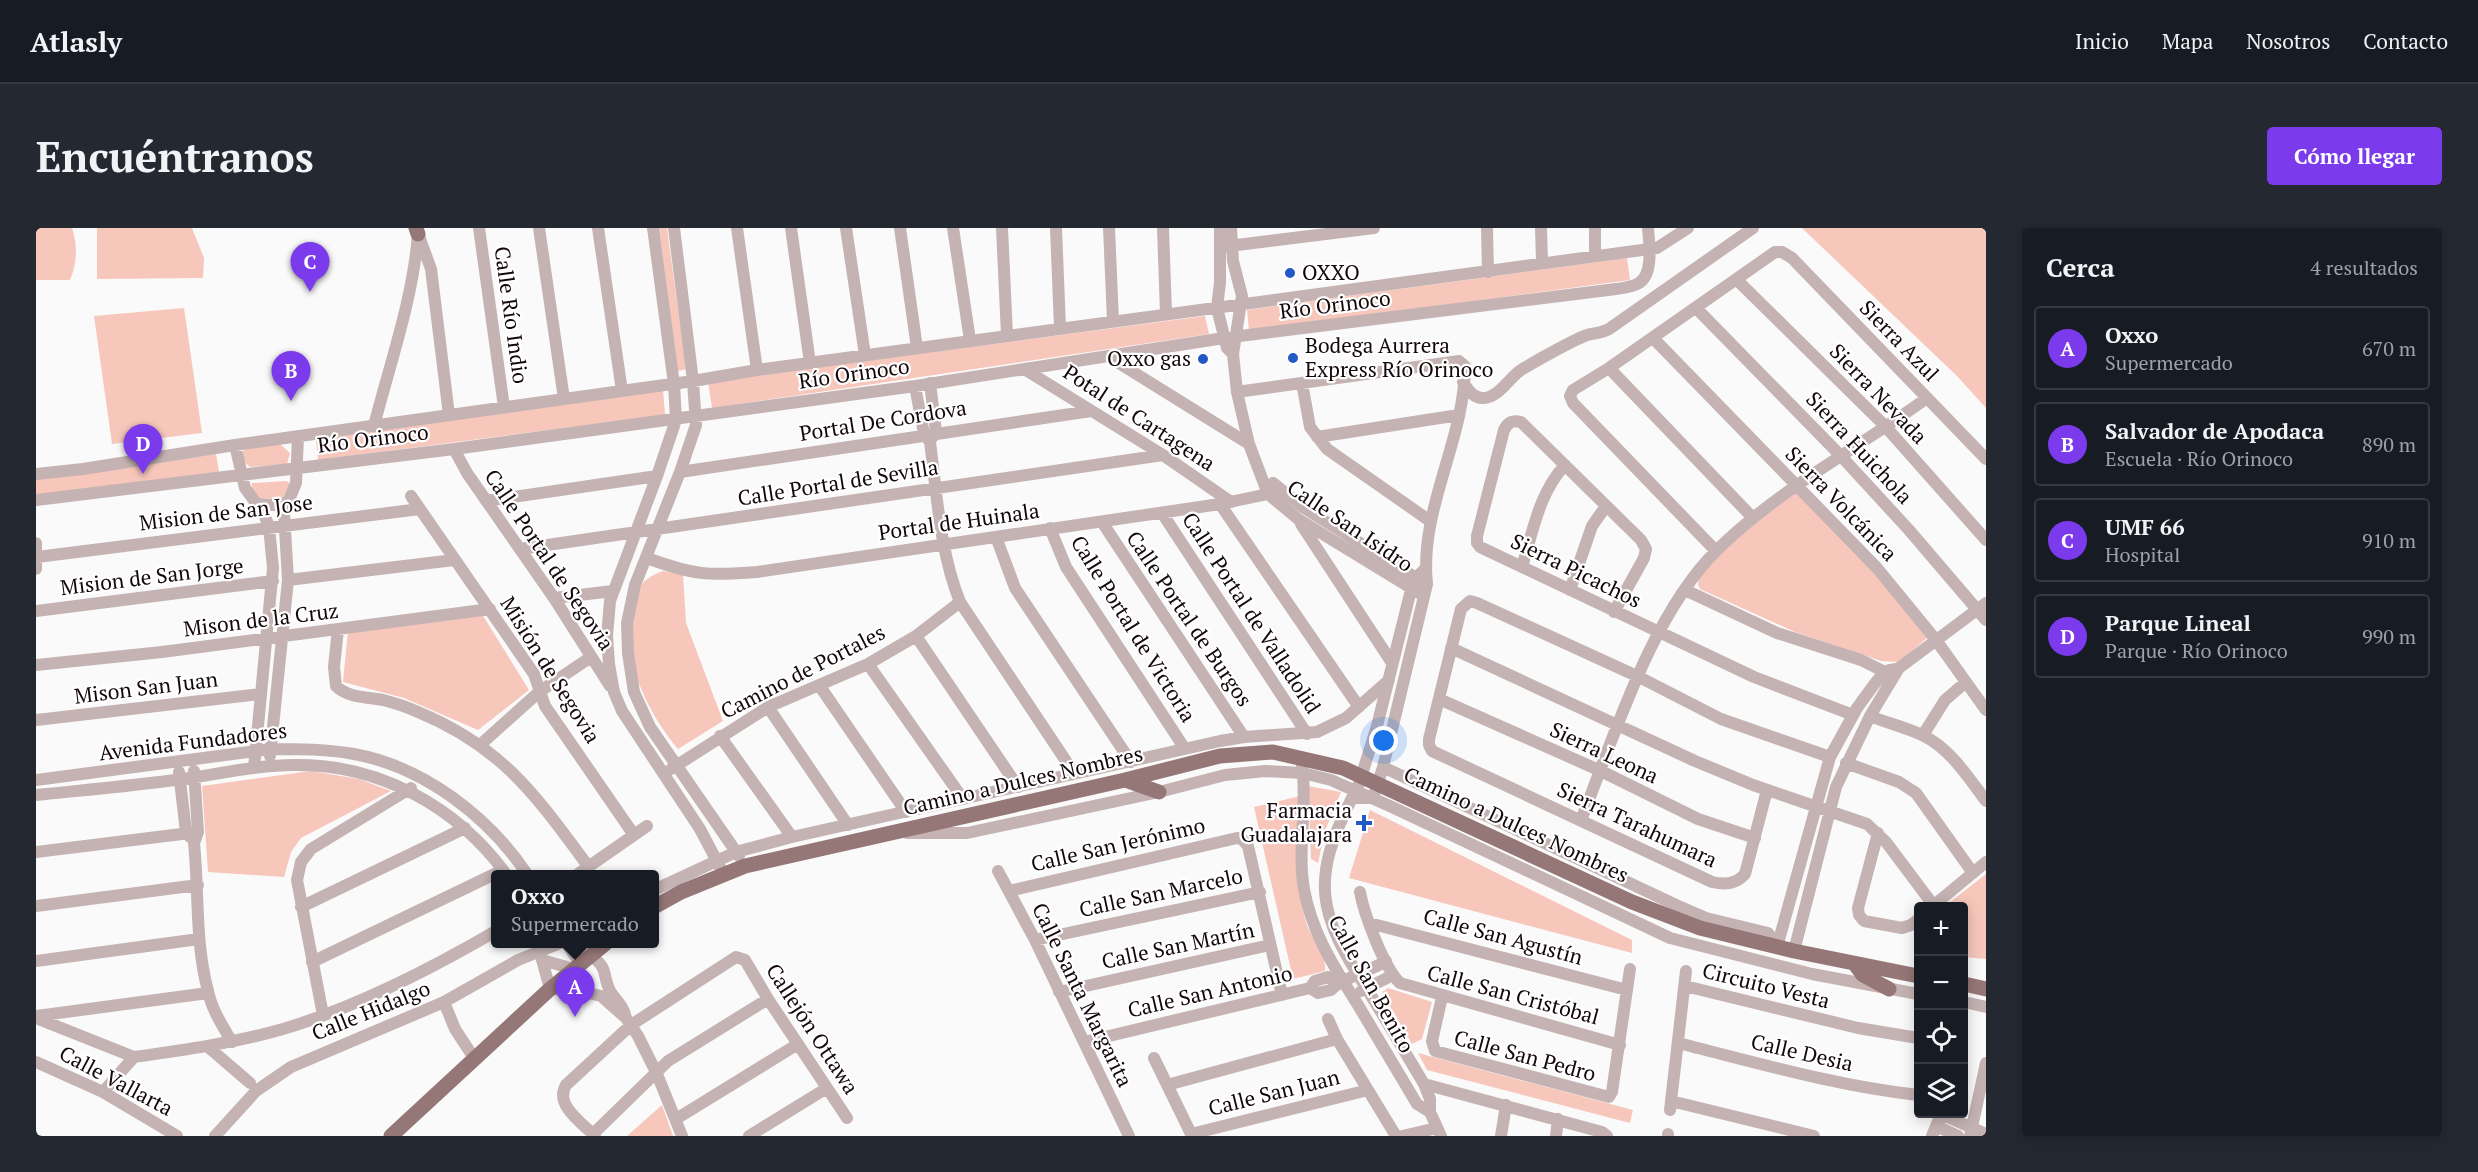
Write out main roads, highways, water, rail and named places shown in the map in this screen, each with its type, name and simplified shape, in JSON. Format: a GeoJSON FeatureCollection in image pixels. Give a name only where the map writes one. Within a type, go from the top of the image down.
{"type":"FeatureCollection","features":[{"type":"Feature","properties":{"kind":"main road","name":"Camino a Dulces Nombres"},"geometry":{"type":"LineString","coordinates":[[659,904],[720,867],[745,866],[1237,753],[1273,752],[1343,768],[1359,784],[1632,902],[1700,928],[1794,951],[1914,975]]}},
{"type":"Feature","properties":{"kind":"main road"},"geometry":{"type":"LineString","coordinates":[[1125,780],[1159,792]]}},
{"type":"Feature","properties":{"kind":"main road"},"geometry":{"type":"LineString","coordinates":[[391,1136],[550,989],[600,948]]}},
{"type":"Feature","properties":{"kind":"main road"},"geometry":{"type":"LineString","coordinates":[[1855,964],[1863,975],[1889,989]]}},
{"type":"Feature","properties":{"kind":"main road"},"geometry":{"type":"LineString","coordinates":[[1968,985],[1986,989]]}},
{"type":"Feature","properties":{"kind":"place","name":"OXXO"},"geometry":{"type":"Point","coordinates":[1290,273]}},
{"type":"Feature","properties":{"kind":"place","name":"UMF 66"},"geometry":{"type":"Point","coordinates":[310,292]}},
{"type":"Feature","properties":{"kind":"place","name":"Bodega Aurrera Express Río Orinoco"},"geometry":{"type":"Point","coordinates":[1293,358]}},
{"type":"Feature","properties":{"kind":"place","name":"Oxxo gas"},"geometry":{"type":"Point","coordinates":[1203,359]}},
{"type":"Feature","properties":{"kind":"place","name":"Salvador de Apodaca"},"geometry":{"type":"Point","coordinates":[291,401]}},
{"type":"Feature","properties":{"kind":"place","name":"Parque Lineal"},"geometry":{"type":"Point","coordinates":[143,474]}},
{"type":"Feature","properties":{"kind":"place","name":"Farmacia Guadalajara"},"geometry":{"type":"Point","coordinates":[1364,823]}},
{"type":"Feature","properties":{"kind":"place","name":"Oxxo"},"geometry":{"type":"Point","coordinates":[575,1017]}}]}
